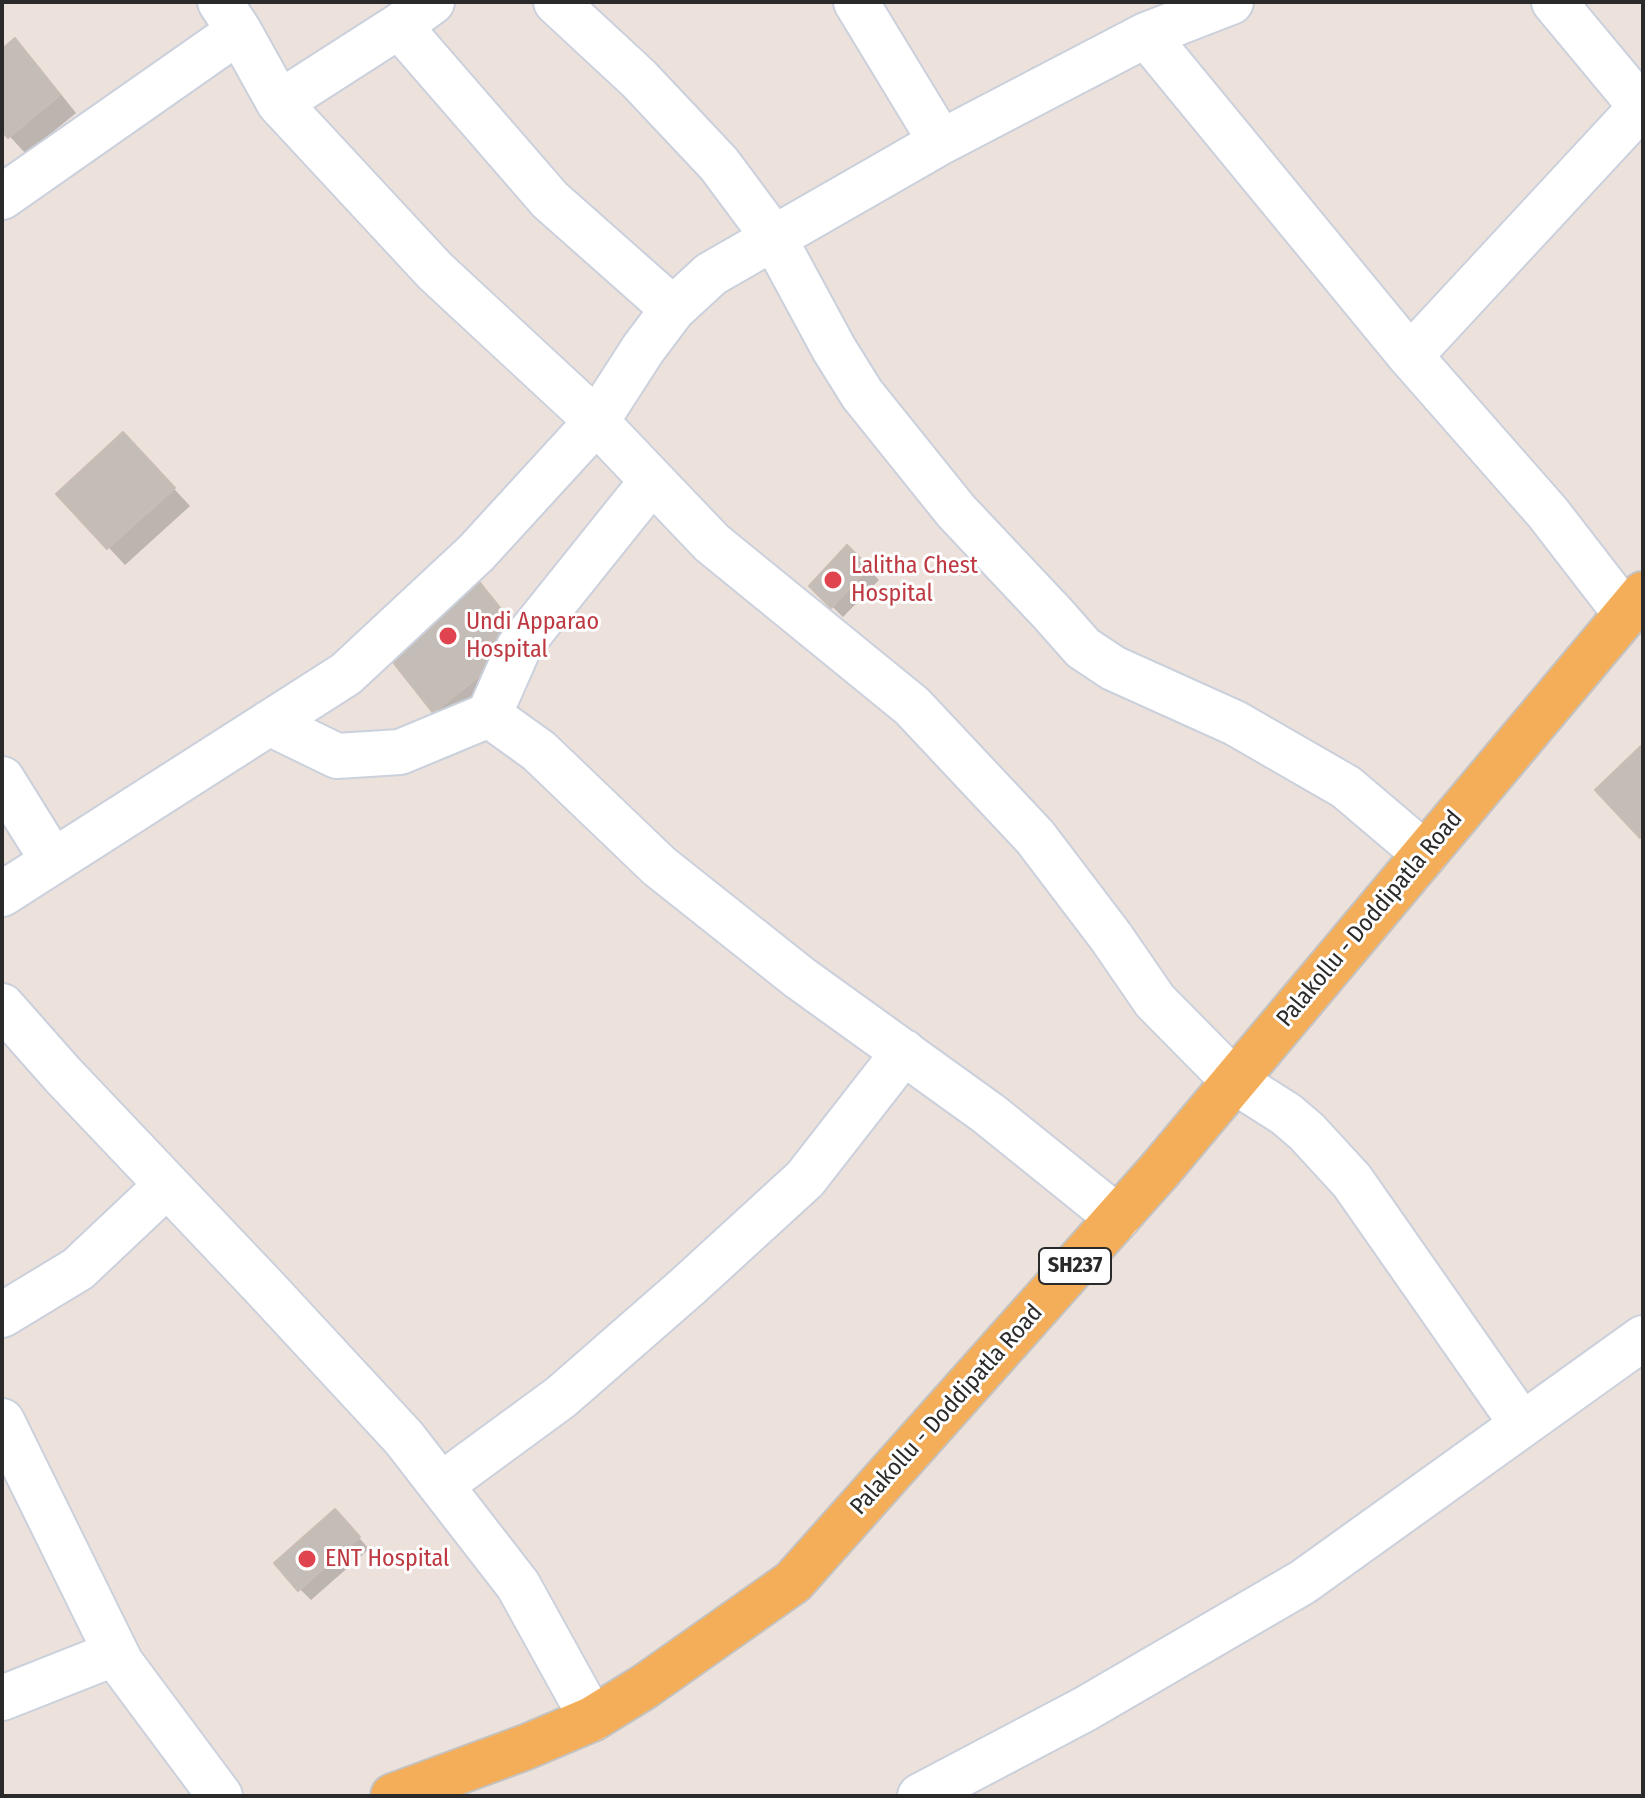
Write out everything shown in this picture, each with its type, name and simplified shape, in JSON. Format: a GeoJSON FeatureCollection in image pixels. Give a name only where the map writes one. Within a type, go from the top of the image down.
{"type":"FeatureCollection","features":[{"type":"Feature","properties":{"kind":"main road","name":"Palakollu - Doddipatla Road"},"geometry":{"type":"LineString","coordinates":[[393,1796],[592,1719],[644,1687],[793,1582],[1118,1218],[1635,604]]}},
{"type":"Feature","properties":{"kind":"street"},"geometry":{"type":"LineString","coordinates":[[556,2],[639,79],[719,164],[774,238],[862,394],[956,511],[1083,648],[1113,668],[1235,723],[1346,787],[1425,854]]}},
{"type":"Feature","properties":{"kind":"street"},"geometry":{"type":"LineString","coordinates":[[856,2],[941,142]]}},
{"type":"Feature","properties":{"kind":"street"},"geometry":{"type":"LineString","coordinates":[[2,894],[346,674],[476,553],[596,422],[673,309],[711,274],[941,142],[1146,35],[1231,2]]}},
{"type":"Feature","properties":{"kind":"street"},"geometry":{"type":"LineString","coordinates":[[1410,356],[1642,108],[1554,2]]}},
{"type":"Feature","properties":{"kind":"street"},"geometry":{"type":"LineString","coordinates":[[279,103],[415,14],[550,200],[673,309]]}},
{"type":"Feature","properties":{"kind":"street"},"geometry":{"type":"LineString","coordinates":[[2,197],[229,17],[279,103],[435,271],[596,422],[712,543],[912,706],[1035,837],[1155,1001],[1234,1081],[1286,1114],[1307,1132],[1352,1181],[1521,1423]]}},
{"type":"Feature","properties":{"kind":"street"},"geometry":{"type":"LineString","coordinates":[[1146,35],[1410,356],[1548,513],[1635,604]]}},
{"type":"Feature","properties":{"kind":"street"},"geometry":{"type":"LineString","coordinates":[[269,723],[337,756],[400,752],[489,715],[519,647],[652,481]]}},
{"type":"Feature","properties":{"kind":"street"},"geometry":{"type":"LineString","coordinates":[[489,715],[539,751],[659,866],[800,978],[989,1114],[1118,1218]]}},
{"type":"Feature","properties":{"kind":"street"},"geometry":{"type":"LineString","coordinates":[[2,779],[53,861]]}},
{"type":"Feature","properties":{"kind":"street"},"geometry":{"type":"LineString","coordinates":[[2,1006],[404,1438],[518,1585],[592,1719]]}},
{"type":"Feature","properties":{"kind":"street"},"geometry":{"type":"LineString","coordinates":[[441,1485],[561,1397],[805,1179],[904,1052]]}},
{"type":"Feature","properties":{"kind":"street"},"geometry":{"type":"LineString","coordinates":[[2,1315],[78,1269],[167,1185]]}},
{"type":"Feature","properties":{"kind":"street"},"geometry":{"type":"LineString","coordinates":[[920,1796],[1085,1709],[1303,1582],[1643,1338]]}},
{"type":"Feature","properties":{"kind":"street"},"geometry":{"type":"LineString","coordinates":[[2,1421],[14,1476],[121,1663],[220,1796]]}},
{"type":"Feature","properties":{"kind":"street"},"geometry":{"type":"LineString","coordinates":[[2,1698],[116,1653]]}},
{"type":"Feature","properties":{"kind":"building"},"geometry":{"type":"Polygon","coordinates":[[[15,38],[60,95],[8,138],[2,131],[2,49],[15,38]]]}},
{"type":"Feature","properties":{"kind":"building"},"geometry":{"type":"Polygon","coordinates":[[[123,432],[175,488],[107,549],[56,494],[123,432]]]}},
{"type":"Feature","properties":{"kind":"building"},"geometry":{"type":"Polygon","coordinates":[[[847,545],[869,567],[831,608],[809,586],[847,545]]]}},
{"type":"Feature","properties":{"kind":"building"},"geometry":{"type":"Polygon","coordinates":[[[476,578],[517,629],[487,653],[496,663],[433,713],[385,652],[476,578]]]}},
{"type":"Feature","properties":{"kind":"building"},"geometry":{"type":"Polygon","coordinates":[[[1643,744],[1643,835],[1640,838],[1595,790],[1643,744]]]}},
{"type":"Feature","properties":{"kind":"building"},"geometry":{"type":"Polygon","coordinates":[[[335,1509],[360,1537],[298,1591],[274,1563],[335,1509]]]}},
{"type":"Feature","properties":{"kind":"place","name":"Lalitha Chest Hospital"},"geometry":{"type":"Point","coordinates":[833,580]}},
{"type":"Feature","properties":{"kind":"place","name":"Undi Apparao Hospital"},"geometry":{"type":"Point","coordinates":[448,636]}},
{"type":"Feature","properties":{"kind":"place","name":"ENT Hospital"},"geometry":{"type":"Point","coordinates":[307,1559]}}]}
